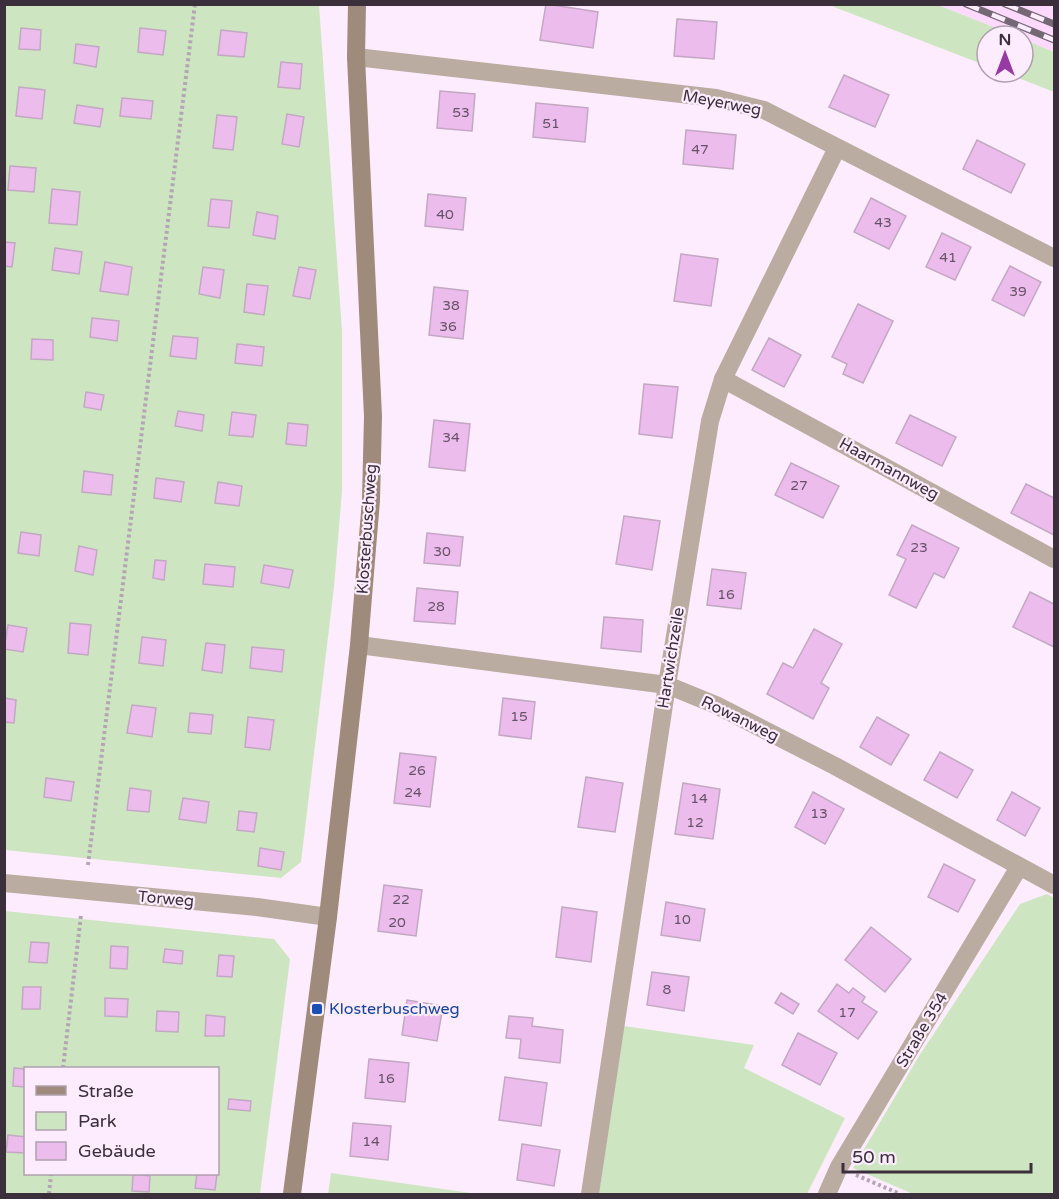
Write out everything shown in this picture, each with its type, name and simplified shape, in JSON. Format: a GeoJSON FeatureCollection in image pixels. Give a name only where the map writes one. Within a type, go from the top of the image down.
{"type":"FeatureCollection","features":[{"type":"Feature","properties":{"kind":"street","name":"Klosterbuschweg"},"geometry":{"type":"LineString","coordinates":[[292,1194],[328,917],[359,645],[371,500],[373,416],[356,57],[357,4]]}},
{"type":"Feature","properties":{"kind":"street","name":"Meyerweg"},"geometry":{"type":"LineString","coordinates":[[356,57],[716,98],[764,110],[1054,258]]}},
{"type":"Feature","properties":{"kind":"street","name":"Hartwichzeile"},"geometry":{"type":"LineString","coordinates":[[590,1194],[667,686],[710,421],[723,379],[837,148]]}},
{"type":"Feature","properties":{"kind":"street","name":"Haarmannweg"},"geometry":{"type":"LineString","coordinates":[[723,379],[1054,560]]}},
{"type":"Feature","properties":{"kind":"street","name":"Rowanweg"},"geometry":{"type":"LineString","coordinates":[[359,645],[667,686],[716,705],[835,766],[1054,885]]}},
{"type":"Feature","properties":{"kind":"street","name":"Straße 354"},"geometry":{"type":"LineString","coordinates":[[827,1194],[839,1167],[1019,867]]}},
{"type":"Feature","properties":{"kind":"street","name":"Torweg"},"geometry":{"type":"LineString","coordinates":[[4,883],[257,907],[328,917]]}},
{"type":"Feature","properties":{"kind":"path"},"geometry":{"type":"LineString","coordinates":[[87,864],[195,4]]}},
{"type":"Feature","properties":{"kind":"path"},"geometry":{"type":"LineString","coordinates":[[63,1067],[81,915]]}},
{"type":"Feature","properties":{"kind":"path"},"geometry":{"type":"LineString","coordinates":[[839,1167],[900,1194]]}},
{"type":"Feature","properties":{"kind":"path"},"geometry":{"type":"LineString","coordinates":[[49,1194],[51,1175]]}},
{"type":"Feature","properties":{"kind":"shaded area"},"geometry":{"type":"Polygon","coordinates":[[[938,5],[1054,5],[1054,52],[1035,44],[1035,24],[986,24],[938,5]]]}},
{"type":"Feature","properties":{"kind":"green space"},"geometry":{"type":"Polygon","coordinates":[[[5,5],[319,5],[342,331],[342,491],[334,587],[301,862],[281,878],[5,850],[5,5]]]}},
{"type":"Feature","properties":{"kind":"green space"},"geometry":{"type":"Polygon","coordinates":[[[829,5],[938,5],[986,24],[975,24],[975,61],[829,5]]]}},
{"type":"Feature","properties":{"kind":"green space"},"geometry":{"type":"Polygon","coordinates":[[[1035,44],[1054,52],[1054,92],[1034,84],[1035,44]]]}},
{"type":"Feature","properties":{"kind":"green space"},"geometry":{"type":"Polygon","coordinates":[[[1047,894],[1054,898],[1054,1194],[913,1194],[853,1168],[919,1056],[1020,904],[1047,894]]]}},
{"type":"Feature","properties":{"kind":"green space"},"geometry":{"type":"Polygon","coordinates":[[[5,911],[274,939],[290,959],[260,1194],[5,1194],[5,911]]]}},
{"type":"Feature","properties":{"kind":"green space"},"geometry":{"type":"Polygon","coordinates":[[[624,1026],[754,1045],[744,1068],[845,1118],[807,1194],[599,1194],[624,1026]]]}},
{"type":"Feature","properties":{"kind":"green space"},"geometry":{"type":"Polygon","coordinates":[[[331,1173],[478,1194],[328,1194],[331,1173]]]}},
{"type":"Feature","properties":{"kind":"building"},"geometry":{"type":"Polygon","coordinates":[[[546,4],[598,12],[593,48],[540,40],[546,4]]]}},
{"type":"Feature","properties":{"kind":"building"},"geometry":{"type":"Polygon","coordinates":[[[677,19],[717,22],[714,59],[674,56],[677,19]]]}},
{"type":"Feature","properties":{"kind":"building"},"geometry":{"type":"Polygon","coordinates":[[[21,28],[41,30],[40,50],[19,49],[21,28]]]}},
{"type":"Feature","properties":{"kind":"building"},"geometry":{"type":"Polygon","coordinates":[[[140,28],[166,31],[163,55],[138,52],[140,28]]]}},
{"type":"Feature","properties":{"kind":"building"},"geometry":{"type":"Polygon","coordinates":[[[221,30],[247,33],[244,57],[218,55],[221,30]]]}},
{"type":"Feature","properties":{"kind":"building"},"geometry":{"type":"Polygon","coordinates":[[[76,44],[99,47],[96,67],[74,63],[76,44]]]}},
{"type":"Feature","properties":{"kind":"building"},"geometry":{"type":"Polygon","coordinates":[[[281,62],[302,64],[300,89],[278,87],[281,62]]]}},
{"type":"Feature","properties":{"kind":"building"},"geometry":{"type":"Polygon","coordinates":[[[844,75],[889,95],[875,127],[829,107],[844,75]]]}},
{"type":"Feature","properties":{"kind":"building"},"geometry":{"type":"Polygon","coordinates":[[[19,87],[45,90],[42,119],[16,116],[19,87]]]}},
{"type":"Feature","properties":{"kind":"building"},"geometry":{"type":"Polygon","coordinates":[[[440,91],[475,94],[472,131],[437,128],[440,91]]]}},
{"type":"Feature","properties":{"kind":"building"},"geometry":{"type":"Polygon","coordinates":[[[122,98],[153,101],[151,119],[120,116],[122,98]]]}},
{"type":"Feature","properties":{"kind":"building"},"geometry":{"type":"Polygon","coordinates":[[[536,103],[588,108],[585,142],[533,137],[536,103]]]}},
{"type":"Feature","properties":{"kind":"building"},"geometry":{"type":"Polygon","coordinates":[[[77,105],[103,109],[100,127],[74,123],[77,105]]]}},
{"type":"Feature","properties":{"kind":"building"},"geometry":{"type":"Polygon","coordinates":[[[287,114],[304,117],[299,147],[282,144],[287,114]]]}},
{"type":"Feature","properties":{"kind":"building"},"geometry":{"type":"Polygon","coordinates":[[[217,115],[237,117],[233,150],[213,148],[217,115]]]}},
{"type":"Feature","properties":{"kind":"building"},"geometry":{"type":"Polygon","coordinates":[[[686,130],[736,135],[733,169],[683,164],[686,130]]]}},
{"type":"Feature","properties":{"kind":"building"},"geometry":{"type":"Polygon","coordinates":[[[977,140],[1025,164],[1011,193],[963,169],[977,140]]]}},
{"type":"Feature","properties":{"kind":"building"},"geometry":{"type":"Polygon","coordinates":[[[10,166],[36,168],[34,192],[8,190],[10,166]]]}},
{"type":"Feature","properties":{"kind":"building"},"geometry":{"type":"Polygon","coordinates":[[[52,189],[80,192],[77,225],[49,223],[52,189]]]}},
{"type":"Feature","properties":{"kind":"building"},"geometry":{"type":"Polygon","coordinates":[[[428,194],[466,198],[463,230],[425,226],[428,194]]]}},
{"type":"Feature","properties":{"kind":"building"},"geometry":{"type":"Polygon","coordinates":[[[871,198],[906,216],[889,249],[854,232],[871,198]]]}},
{"type":"Feature","properties":{"kind":"building"},"geometry":{"type":"Polygon","coordinates":[[[211,199],[232,201],[229,228],[208,226],[211,199]]]}},
{"type":"Feature","properties":{"kind":"building"},"geometry":{"type":"Polygon","coordinates":[[[257,212],[278,216],[275,239],[253,235],[257,212]]]}},
{"type":"Feature","properties":{"kind":"building"},"geometry":{"type":"Polygon","coordinates":[[[942,233],[971,247],[955,280],[926,267],[942,233]]]}},
{"type":"Feature","properties":{"kind":"building"},"geometry":{"type":"Polygon","coordinates":[[[4,242],[15,243],[12,267],[4,266],[4,242]]]}},
{"type":"Feature","properties":{"kind":"building"},"geometry":{"type":"Polygon","coordinates":[[[55,248],[82,252],[79,274],[52,270],[55,248]]]}},
{"type":"Feature","properties":{"kind":"building"},"geometry":{"type":"Polygon","coordinates":[[[681,254],[718,259],[711,306],[674,301],[681,254]]]}},
{"type":"Feature","properties":{"kind":"building"},"geometry":{"type":"Polygon","coordinates":[[[105,262],[132,267],[128,295],[100,291],[105,262]]]}},
{"type":"Feature","properties":{"kind":"building"},"geometry":{"type":"Polygon","coordinates":[[[1010,266],[1041,282],[1024,316],[992,300],[1010,266]]]}},
{"type":"Feature","properties":{"kind":"building"},"geometry":{"type":"Polygon","coordinates":[[[203,267],[224,270],[220,298],[199,294],[203,267]]]}},
{"type":"Feature","properties":{"kind":"building"},"geometry":{"type":"Polygon","coordinates":[[[299,267],[316,270],[310,299],[293,296],[299,267]]]}},
{"type":"Feature","properties":{"kind":"building"},"geometry":{"type":"Polygon","coordinates":[[[247,284],[268,286],[264,315],[244,312],[247,284]]]}},
{"type":"Feature","properties":{"kind":"building"},"geometry":{"type":"Polygon","coordinates":[[[434,287],[468,291],[463,339],[429,335],[434,287]]]}},
{"type":"Feature","properties":{"kind":"building"},"geometry":{"type":"Polygon","coordinates":[[[858,304],[893,321],[863,383],[843,374],[847,364],[832,357],[858,304]]]}},
{"type":"Feature","properties":{"kind":"building"},"geometry":{"type":"Polygon","coordinates":[[[92,318],[119,321],[117,341],[90,337],[92,318]]]}},
{"type":"Feature","properties":{"kind":"building"},"geometry":{"type":"Polygon","coordinates":[[[173,336],[198,338],[196,359],[170,356],[173,336]]]}},
{"type":"Feature","properties":{"kind":"building"},"geometry":{"type":"Polygon","coordinates":[[[769,338],[801,355],[784,387],[752,370],[769,338]]]}},
{"type":"Feature","properties":{"kind":"building"},"geometry":{"type":"Polygon","coordinates":[[[32,339],[53,340],[53,360],[31,359],[32,339]]]}},
{"type":"Feature","properties":{"kind":"building"},"geometry":{"type":"Polygon","coordinates":[[[237,344],[264,347],[262,366],[235,363],[237,344]]]}},
{"type":"Feature","properties":{"kind":"building"},"geometry":{"type":"Polygon","coordinates":[[[644,384],[678,387],[672,438],[639,434],[644,384]]]}},
{"type":"Feature","properties":{"kind":"building"},"geometry":{"type":"Polygon","coordinates":[[[86,392],[104,395],[101,410],[84,407],[86,392]]]}},
{"type":"Feature","properties":{"kind":"building"},"geometry":{"type":"Polygon","coordinates":[[[178,411],[204,415],[202,431],[175,426],[178,411]]]}},
{"type":"Feature","properties":{"kind":"building"},"geometry":{"type":"Polygon","coordinates":[[[232,412],[256,415],[253,437],[229,435],[232,412]]]}},
{"type":"Feature","properties":{"kind":"building"},"geometry":{"type":"Polygon","coordinates":[[[910,415],[956,437],[942,466],[896,443],[910,415]]]}},
{"type":"Feature","properties":{"kind":"building"},"geometry":{"type":"Polygon","coordinates":[[[434,420],[470,424],[465,471],[429,467],[434,420]]]}},
{"type":"Feature","properties":{"kind":"building"},"geometry":{"type":"Polygon","coordinates":[[[288,423],[308,425],[306,446],[286,444],[288,423]]]}},
{"type":"Feature","properties":{"kind":"building"},"geometry":{"type":"Polygon","coordinates":[[[791,463],[839,486],[823,518],[775,495],[791,463]]]}},
{"type":"Feature","properties":{"kind":"building"},"geometry":{"type":"Polygon","coordinates":[[[84,471],[113,475],[111,495],[82,492],[84,471]]]}},
{"type":"Feature","properties":{"kind":"building"},"geometry":{"type":"Polygon","coordinates":[[[156,478],[184,482],[181,502],[154,498],[156,478]]]}},
{"type":"Feature","properties":{"kind":"building"},"geometry":{"type":"Polygon","coordinates":[[[218,482],[242,486],[239,506],[215,503],[218,482]]]}},
{"type":"Feature","properties":{"kind":"building"},"geometry":{"type":"Polygon","coordinates":[[[1026,484],[1054,498],[1054,535],[1011,513],[1026,484]]]}},
{"type":"Feature","properties":{"kind":"building"},"geometry":{"type":"Polygon","coordinates":[[[624,516],[660,521],[652,570],[616,564],[624,516]]]}},
{"type":"Feature","properties":{"kind":"building"},"geometry":{"type":"Polygon","coordinates":[[[912,525],[959,548],[944,578],[934,573],[916,608],[889,595],[906,559],[897,555],[912,525]]]}},
{"type":"Feature","properties":{"kind":"building"},"geometry":{"type":"Polygon","coordinates":[[[21,532],[41,535],[39,556],[18,553],[21,532]]]}},
{"type":"Feature","properties":{"kind":"building"},"geometry":{"type":"Polygon","coordinates":[[[427,533],[463,537],[460,566],[424,563],[427,533]]]}},
{"type":"Feature","properties":{"kind":"building"},"geometry":{"type":"Polygon","coordinates":[[[79,546],[97,550],[93,575],[75,571],[79,546]]]}},
{"type":"Feature","properties":{"kind":"building"},"geometry":{"type":"Polygon","coordinates":[[[155,560],[166,561],[164,580],[153,578],[155,560]]]}},
{"type":"Feature","properties":{"kind":"building"},"geometry":{"type":"Polygon","coordinates":[[[205,564],[235,567],[233,587],[203,584],[205,564]]]}},
{"type":"Feature","properties":{"kind":"building"},"geometry":{"type":"Polygon","coordinates":[[[264,565],[293,570],[289,588],[261,583],[264,565]]]}},
{"type":"Feature","properties":{"kind":"building"},"geometry":{"type":"Polygon","coordinates":[[[712,569],[746,573],[741,609],[707,605],[712,569]]]}},
{"type":"Feature","properties":{"kind":"building"},"geometry":{"type":"Polygon","coordinates":[[[417,588],[458,592],[455,624],[414,621],[417,588]]]}},
{"type":"Feature","properties":{"kind":"building"},"geometry":{"type":"Polygon","coordinates":[[[1030,592],[1054,604],[1054,647],[1013,627],[1030,592]]]}},
{"type":"Feature","properties":{"kind":"building"},"geometry":{"type":"Polygon","coordinates":[[[604,617],[643,620],[641,652],[601,648],[604,617]]]}},
{"type":"Feature","properties":{"kind":"building"},"geometry":{"type":"Polygon","coordinates":[[[70,623],[91,625],[88,655],[68,653],[70,623]]]}},
{"type":"Feature","properties":{"kind":"building"},"geometry":{"type":"Polygon","coordinates":[[[8,625],[27,628],[23,652],[4,649],[8,625]]]}},
{"type":"Feature","properties":{"kind":"building"},"geometry":{"type":"Polygon","coordinates":[[[814,629],[842,644],[821,683],[829,688],[813,719],[767,694],[783,663],[793,668],[814,629]]]}},
{"type":"Feature","properties":{"kind":"building"},"geometry":{"type":"Polygon","coordinates":[[[142,637],[166,640],[163,666],[139,663],[142,637]]]}},
{"type":"Feature","properties":{"kind":"building"},"geometry":{"type":"Polygon","coordinates":[[[206,643],[225,645],[222,673],[202,670],[206,643]]]}},
{"type":"Feature","properties":{"kind":"building"},"geometry":{"type":"Polygon","coordinates":[[[252,647],[284,650],[282,672],[250,668],[252,647]]]}},
{"type":"Feature","properties":{"kind":"building"},"geometry":{"type":"Polygon","coordinates":[[[4,698],[16,700],[14,723],[4,722],[4,698]]]}},
{"type":"Feature","properties":{"kind":"building"},"geometry":{"type":"Polygon","coordinates":[[[503,698],[535,702],[531,739],[499,735],[503,698]]]}},
{"type":"Feature","properties":{"kind":"building"},"geometry":{"type":"Polygon","coordinates":[[[132,705],[156,708],[152,737],[127,733],[132,705]]]}},
{"type":"Feature","properties":{"kind":"building"},"geometry":{"type":"Polygon","coordinates":[[[190,713],[213,715],[211,734],[188,732],[190,713]]]}},
{"type":"Feature","properties":{"kind":"building"},"geometry":{"type":"Polygon","coordinates":[[[248,717],[274,720],[270,750],[245,747],[248,717]]]}},
{"type":"Feature","properties":{"kind":"building"},"geometry":{"type":"Polygon","coordinates":[[[877,717],[909,735],[891,765],[860,747],[877,717]]]}},
{"type":"Feature","properties":{"kind":"building"},"geometry":{"type":"Polygon","coordinates":[[[940,752],[973,770],[957,798],[924,780],[940,752]]]}},
{"type":"Feature","properties":{"kind":"building"},"geometry":{"type":"Polygon","coordinates":[[[400,753],[436,757],[430,807],[394,803],[400,753]]]}},
{"type":"Feature","properties":{"kind":"building"},"geometry":{"type":"Polygon","coordinates":[[[586,777],[623,783],[615,832],[578,827],[586,777]]]}},
{"type":"Feature","properties":{"kind":"building"},"geometry":{"type":"Polygon","coordinates":[[[46,778],[74,782],[71,801],[44,797],[46,778]]]}},
{"type":"Feature","properties":{"kind":"building"},"geometry":{"type":"Polygon","coordinates":[[[683,783],[720,789],[713,839],[675,834],[683,783]]]}},
{"type":"Feature","properties":{"kind":"building"},"geometry":{"type":"Polygon","coordinates":[[[130,788],[151,791],[149,812],[127,810],[130,788]]]}},
{"type":"Feature","properties":{"kind":"building"},"geometry":{"type":"Polygon","coordinates":[[[813,792],[844,809],[825,844],[795,827],[813,792]]]}},
{"type":"Feature","properties":{"kind":"building"},"geometry":{"type":"Polygon","coordinates":[[[1012,792],[1040,808],[1025,836],[997,820],[1012,792]]]}},
{"type":"Feature","properties":{"kind":"building"},"geometry":{"type":"Polygon","coordinates":[[[183,798],[209,802],[206,823],[179,819],[183,798]]]}},
{"type":"Feature","properties":{"kind":"building"},"geometry":{"type":"Polygon","coordinates":[[[239,811],[257,813],[254,832],[237,830],[239,811]]]}},
{"type":"Feature","properties":{"kind":"building"},"geometry":{"type":"Polygon","coordinates":[[[260,848],[284,852],[281,870],[258,866],[260,848]]]}},
{"type":"Feature","properties":{"kind":"building"},"geometry":{"type":"Polygon","coordinates":[[[944,864],[975,880],[958,912],[928,897],[944,864]]]}},
{"type":"Feature","properties":{"kind":"building"},"geometry":{"type":"Polygon","coordinates":[[[384,885],[422,890],[416,936],[378,931],[384,885]]]}},
{"type":"Feature","properties":{"kind":"building"},"geometry":{"type":"Polygon","coordinates":[[[666,902],[705,909],[700,941],[661,935],[666,902]]]}},
{"type":"Feature","properties":{"kind":"building"},"geometry":{"type":"Polygon","coordinates":[[[562,907],[597,912],[591,962],[556,957],[562,907]]]}},
{"type":"Feature","properties":{"kind":"building"},"geometry":{"type":"Polygon","coordinates":[[[871,927],[911,959],[885,992],[845,960],[871,927]]]}},
{"type":"Feature","properties":{"kind":"building"},"geometry":{"type":"Polygon","coordinates":[[[31,942],[49,943],[47,963],[29,962],[31,942]]]}},
{"type":"Feature","properties":{"kind":"building"},"geometry":{"type":"Polygon","coordinates":[[[111,946],[128,947],[127,969],[110,968],[111,946]]]}},
{"type":"Feature","properties":{"kind":"building"},"geometry":{"type":"Polygon","coordinates":[[[165,949],[183,951],[182,964],[163,962],[165,949]]]}},
{"type":"Feature","properties":{"kind":"building"},"geometry":{"type":"Polygon","coordinates":[[[219,955],[234,956],[232,977],[217,976],[219,955]]]}},
{"type":"Feature","properties":{"kind":"building"},"geometry":{"type":"Polygon","coordinates":[[[652,972],[689,977],[684,1011],[647,1005],[652,972]]]}},
{"type":"Feature","properties":{"kind":"building"},"geometry":{"type":"Polygon","coordinates":[[[837,984],[849,993],[853,988],[865,997],[862,1002],[877,1012],[858,1039],[818,1011],[837,984]]]}},
{"type":"Feature","properties":{"kind":"building"},"geometry":{"type":"Polygon","coordinates":[[[23,987],[41,987],[40,1009],[22,1009],[23,987]]]}},
{"type":"Feature","properties":{"kind":"building"},"geometry":{"type":"Polygon","coordinates":[[[781,993],[799,1004],[793,1014],[775,1003],[781,993]]]}},
{"type":"Feature","properties":{"kind":"building"},"geometry":{"type":"Polygon","coordinates":[[[105,998],[128,999],[127,1017],[105,1016],[105,998]]]}},
{"type":"Feature","properties":{"kind":"building"},"geometry":{"type":"Polygon","coordinates":[[[407,1000],[443,1006],[437,1041],[402,1035],[407,1000]]]}},
{"type":"Feature","properties":{"kind":"building"},"geometry":{"type":"Polygon","coordinates":[[[157,1011],[179,1012],[178,1032],[156,1031],[157,1011]]]}},
{"type":"Feature","properties":{"kind":"building"},"geometry":{"type":"Polygon","coordinates":[[[206,1015],[225,1017],[224,1036],[205,1036],[206,1015]]]}},
{"type":"Feature","properties":{"kind":"building"},"geometry":{"type":"Polygon","coordinates":[[[509,1016],[533,1018],[532,1026],[563,1030],[560,1063],[519,1058],[521,1039],[506,1038],[509,1016]]]}},
{"type":"Feature","properties":{"kind":"building"},"geometry":{"type":"Polygon","coordinates":[[[798,1033],[837,1053],[820,1085],[782,1065],[798,1033]]]}},
{"type":"Feature","properties":{"kind":"building"},"geometry":{"type":"Polygon","coordinates":[[[369,1059],[409,1063],[405,1102],[365,1098],[369,1059]]]}},
{"type":"Feature","properties":{"kind":"building"},"geometry":{"type":"Polygon","coordinates":[[[14,1068],[24,1069],[24,1087],[13,1086],[14,1068]]]}},
{"type":"Feature","properties":{"kind":"building"},"geometry":{"type":"Polygon","coordinates":[[[505,1077],[547,1083],[541,1126],[499,1120],[505,1077]]]}},
{"type":"Feature","properties":{"kind":"building"},"geometry":{"type":"Polygon","coordinates":[[[229,1099],[251,1101],[250,1111],[228,1109],[229,1099]]]}},
{"type":"Feature","properties":{"kind":"building"},"geometry":{"type":"Polygon","coordinates":[[[353,1123],[391,1126],[388,1160],[350,1156],[353,1123]]]}},
{"type":"Feature","properties":{"kind":"building"},"geometry":{"type":"Polygon","coordinates":[[[8,1135],[24,1137],[24,1153],[6,1152],[8,1135]]]}},
{"type":"Feature","properties":{"kind":"building"},"geometry":{"type":"Polygon","coordinates":[[[522,1144],[560,1150],[554,1186],[517,1180],[522,1144]]]}},
{"type":"Feature","properties":{"kind":"building"},"geometry":{"type":"Polygon","coordinates":[[[133,1175],[150,1176],[149,1192],[132,1191],[133,1175]]]}},
{"type":"Feature","properties":{"kind":"building"},"geometry":{"type":"Polygon","coordinates":[[[197,1175],[217,1175],[215,1190],[195,1188],[197,1175]]]}},
{"type":"Feature","properties":{"kind":"railway"},"geometry":{"type":"LineString","coordinates":[[966,4],[1054,40]]}},
{"type":"Feature","properties":{"kind":"railway"},"geometry":{"type":"LineString","coordinates":[[1005,4],[1054,24]]}},
{"type":"Feature","properties":{"kind":"place","name":"Klosterbuschweg"},"geometry":{"type":"Point","coordinates":[317,1009]}}]}
